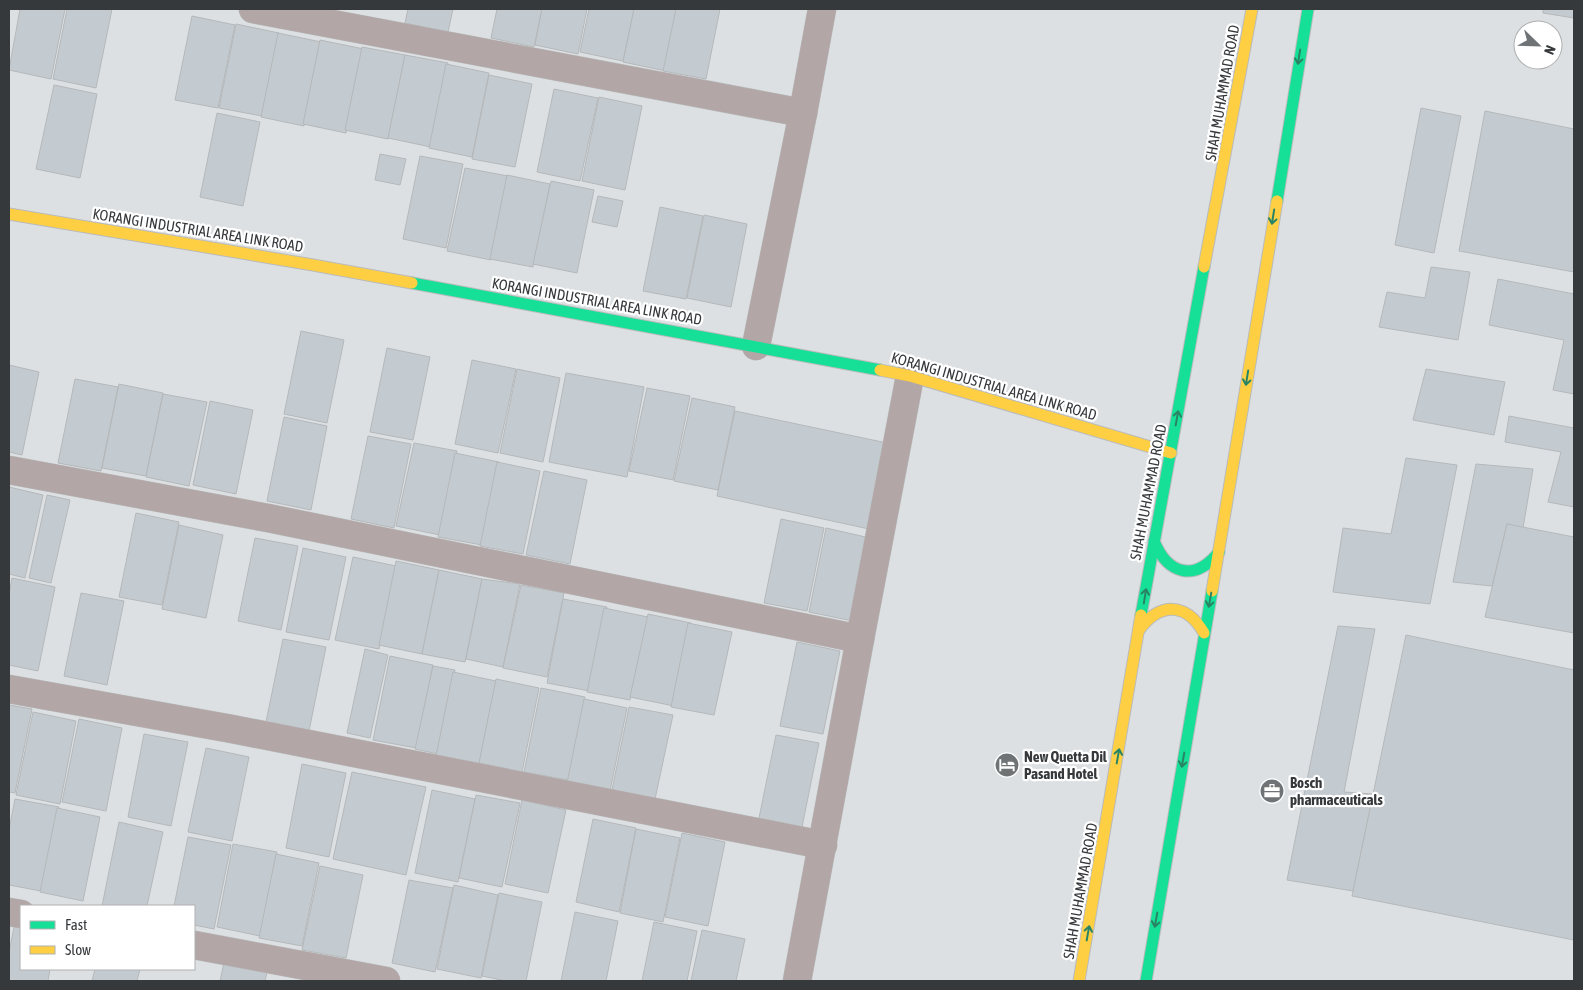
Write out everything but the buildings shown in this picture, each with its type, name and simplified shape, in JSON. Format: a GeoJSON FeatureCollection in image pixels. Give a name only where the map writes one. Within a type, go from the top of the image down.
{"type":"FeatureCollection","features":[{"type":"Feature","properties":{"kind":"main road","name":"SHAH MUHAMMAD ROAD"},"geometry":{"type":"LineString","coordinates":[[1079,981],[1154,540],[1252,9]]}},
{"type":"Feature","properties":{"kind":"main road"},"geometry":{"type":"LineString","coordinates":[[1146,981],[1308,9]]}},
{"type":"Feature","properties":{"kind":"main road","name":"KORANGI INDUSTRIAL AREA LINK ROAD"},"geometry":{"type":"LineString","coordinates":[[9,214],[313,265],[910,376],[1171,453]]}},
{"type":"Feature","properties":{"kind":"main road"},"geometry":{"type":"LineString","coordinates":[[1154,540],[1157,551],[1163,560],[1172,567],[1182,571],[1193,571],[1204,567],[1213,561],[1219,552]]}},
{"type":"Feature","properties":{"kind":"main road"},"geometry":{"type":"LineString","coordinates":[[1139,630],[1144,621],[1152,614],[1172,609],[1183,611],[1192,616],[1200,624],[1204,633]]}},
{"type":"Feature","properties":{"kind":"street"},"geometry":{"type":"LineString","coordinates":[[253,9],[803,113]]}},
{"type":"Feature","properties":{"kind":"street"},"geometry":{"type":"LineString","coordinates":[[756,346],[822,9]]}},
{"type":"Feature","properties":{"kind":"street"},"geometry":{"type":"LineString","coordinates":[[797,981],[910,376]]}},
{"type":"Feature","properties":{"kind":"street"},"geometry":{"type":"LineString","coordinates":[[9,470],[268,518],[860,639]]}},
{"type":"Feature","properties":{"kind":"street"},"geometry":{"type":"LineString","coordinates":[[9,689],[232,729],[823,845]]}},
{"type":"Feature","properties":{"kind":"street"},"geometry":{"type":"LineString","coordinates":[[195,946],[386,981]]}},
{"type":"Feature","properties":{"kind":"traffic: fast"},"geometry":{"type":"LineString","coordinates":[[1277,201],[1308,9]]}},
{"type":"Feature","properties":{"kind":"traffic: fast"},"geometry":{"type":"LineString","coordinates":[[1141,615],[1204,267]]}},
{"type":"Feature","properties":{"kind":"traffic: fast"},"geometry":{"type":"LineString","coordinates":[[412,283],[880,370]]}},
{"type":"Feature","properties":{"kind":"traffic: fast"},"geometry":{"type":"LineString","coordinates":[[1154,541],[1167,561],[1174,567],[1183,570],[1192,571],[1201,568],[1219,552]]}},
{"type":"Feature","properties":{"kind":"traffic: fast"},"geometry":{"type":"LineString","coordinates":[[1146,981],[1212,591]]}},
{"type":"Feature","properties":{"kind":"traffic: slow"},"geometry":{"type":"LineString","coordinates":[[1204,267],[1252,9]]}},
{"type":"Feature","properties":{"kind":"traffic: slow"},"geometry":{"type":"LineString","coordinates":[[1212,591],[1277,201]]}},
{"type":"Feature","properties":{"kind":"traffic: slow"},"geometry":{"type":"LineString","coordinates":[[9,214],[412,283]]}},
{"type":"Feature","properties":{"kind":"traffic: slow"},"geometry":{"type":"LineString","coordinates":[[880,370],[910,376],[1171,453]]}},
{"type":"Feature","properties":{"kind":"traffic: slow"},"geometry":{"type":"LineString","coordinates":[[1139,630],[1155,614],[1173,609],[1189,616],[1204,633]]}},
{"type":"Feature","properties":{"kind":"traffic: slow"},"geometry":{"type":"LineString","coordinates":[[1079,981],[1141,615]]}},
{"type":"Feature","properties":{"kind":"place","name":"New Quetta Dil Pasand Hotel"},"geometry":{"type":"Point","coordinates":[1007,765]}},
{"type":"Feature","properties":{"kind":"place","name":"Bosch pharmaceuticals"},"geometry":{"type":"Point","coordinates":[1272,791]}}]}
